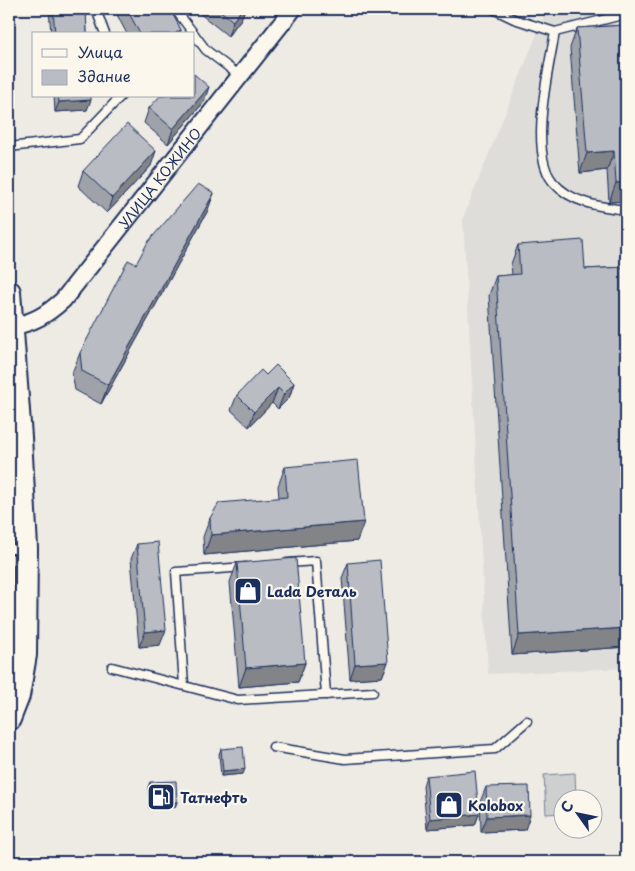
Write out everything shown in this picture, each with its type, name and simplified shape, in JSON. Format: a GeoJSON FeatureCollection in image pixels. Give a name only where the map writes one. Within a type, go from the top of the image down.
{"type":"FeatureCollection","features":[{"type":"Feature","properties":{"kind":"main road"},"geometry":{"type":"LineString","coordinates":[[9,292],[17,437],[17,549],[25,655],[18,696],[9,719]]}},
{"type":"Feature","properties":{"kind":"main road"},"geometry":{"type":"LineString","coordinates":[[9,687],[25,655]]}},
{"type":"Feature","properties":{"kind":"street","name":"УЛИЦА КОЖИНО"},"geometry":{"type":"LineString","coordinates":[[11,326],[31,322],[48,314],[63,300],[293,9]]}},
{"type":"Feature","properties":{"kind":"lane"},"geometry":{"type":"LineString","coordinates":[[175,9],[192,32]]}},
{"type":"Feature","properties":{"kind":"lane"},"geometry":{"type":"LineString","coordinates":[[493,9],[514,19],[555,32],[626,14]]}},
{"type":"Feature","properties":{"kind":"lane"},"geometry":{"type":"LineString","coordinates":[[97,12],[103,32]]}},
{"type":"Feature","properties":{"kind":"lane"},"geometry":{"type":"LineString","coordinates":[[555,32],[540,130],[544,165],[553,181],[569,195],[598,207],[626,210]]}},
{"type":"Feature","properties":{"kind":"lane"},"geometry":{"type":"LineString","coordinates":[[195,35],[206,50],[240,76]]}},
{"type":"Feature","properties":{"kind":"lane"},"geometry":{"type":"LineString","coordinates":[[9,147],[80,139],[119,98]]}},
{"type":"Feature","properties":{"kind":"lane"},"geometry":{"type":"LineString","coordinates":[[276,564],[316,561],[326,695]]}},
{"type":"Feature","properties":{"kind":"lane"},"geometry":{"type":"LineString","coordinates":[[184,686],[176,572],[256,566]]}},
{"type":"Feature","properties":{"kind":"lane"},"geometry":{"type":"LineString","coordinates":[[112,667],[238,700],[373,692]]}},
{"type":"Feature","properties":{"kind":"lane"},"geometry":{"type":"LineString","coordinates":[[273,747],[345,759],[495,748],[527,721]]}},
{"type":"Feature","properties":{"kind":"shaded area"},"geometry":{"type":"Polygon","coordinates":[[[547,9],[626,9],[626,668],[488,674],[463,218],[547,9]]]}},
{"type":"Feature","properties":{"kind":"shaded area"},"geometry":{"type":"Polygon","coordinates":[[[10,454],[15,542],[9,538],[10,454]]]}},
{"type":"Feature","properties":{"kind":"shaded area"},"geometry":{"type":"Polygon","coordinates":[[[575,773],[576,788],[552,788],[552,814],[546,814],[544,775],[575,773]]]}},
{"type":"Feature","properties":{"kind":"building"},"geometry":{"type":"Polygon","coordinates":[[[53,9],[86,9],[87,32],[55,32],[53,9]]]}},
{"type":"Feature","properties":{"kind":"building"},"geometry":{"type":"Polygon","coordinates":[[[127,9],[170,9],[181,30],[178,32],[139,32],[127,9]]]}},
{"type":"Feature","properties":{"kind":"building"},"geometry":{"type":"Polygon","coordinates":[[[218,9],[242,9],[233,21],[218,9]]]}},
{"type":"Feature","properties":{"kind":"building"},"geometry":{"type":"Polygon","coordinates":[[[626,25],[626,182],[616,183],[614,151],[587,153],[577,28],[626,25]]]}},
{"type":"Feature","properties":{"kind":"building"},"geometry":{"type":"Polygon","coordinates":[[[195,75],[209,87],[173,129],[149,108],[158,98],[195,98],[195,75]]]}},
{"type":"Feature","properties":{"kind":"building"},"geometry":{"type":"Polygon","coordinates":[[[58,98],[91,98],[91,100],[59,102],[58,98]]]}},
{"type":"Feature","properties":{"kind":"building"},"geometry":{"type":"Polygon","coordinates":[[[127,124],[156,151],[112,198],[83,171],[127,124]]]}},
{"type":"Feature","properties":{"kind":"building"},"geometry":{"type":"Polygon","coordinates":[[[198,184],[214,193],[108,385],[82,371],[80,353],[128,260],[136,264],[148,242],[198,184]]]}},
{"type":"Feature","properties":{"kind":"building"},"geometry":{"type":"Polygon","coordinates":[[[583,240],[585,269],[626,267],[626,628],[519,635],[496,276],[520,274],[518,245],[583,240]]]}},
{"type":"Feature","properties":{"kind":"building"},"geometry":{"type":"Polygon","coordinates":[[[276,365],[294,383],[284,394],[278,388],[254,412],[237,395],[261,370],[266,375],[276,365]]]}},
{"type":"Feature","properties":{"kind":"building"},"geometry":{"type":"Polygon","coordinates":[[[358,460],[364,522],[211,535],[210,518],[219,503],[287,497],[285,467],[358,460]]]}},
{"type":"Feature","properties":{"kind":"building"},"geometry":{"type":"Polygon","coordinates":[[[158,542],[166,630],[145,632],[137,544],[158,542]]]}},
{"type":"Feature","properties":{"kind":"building"},"geometry":{"type":"Polygon","coordinates":[[[296,558],[305,663],[246,668],[237,563],[296,558]]]}},
{"type":"Feature","properties":{"kind":"building"},"geometry":{"type":"Polygon","coordinates":[[[380,560],[388,662],[355,664],[348,563],[380,560]]]}},
{"type":"Feature","properties":{"kind":"building"},"geometry":{"type":"Polygon","coordinates":[[[243,747],[245,769],[223,771],[221,749],[243,747]]]}},
{"type":"Feature","properties":{"kind":"building","name":"Kolobox"},"geometry":{"type":"Polygon","coordinates":[[[475,771],[479,814],[430,819],[426,776],[475,771]]]}},
{"type":"Feature","properties":{"kind":"building","name":"Татнефть"},"geometry":{"type":"Polygon","coordinates":[[[176,781],[177,802],[151,803],[150,782],[176,781]]]}},
{"type":"Feature","properties":{"kind":"building"},"geometry":{"type":"Polygon","coordinates":[[[529,786],[530,815],[487,817],[486,787],[529,786]]]}},
{"type":"Feature","properties":{"kind":"place","name":"Lada Dеталь"},"geometry":{"type":"Point","coordinates":[248,591]}},
{"type":"Feature","properties":{"kind":"place","name":"Татнефть"},"geometry":{"type":"Point","coordinates":[161,797]}},
{"type":"Feature","properties":{"kind":"place","name":"Kolobox"},"geometry":{"type":"Point","coordinates":[449,805]}}]}
